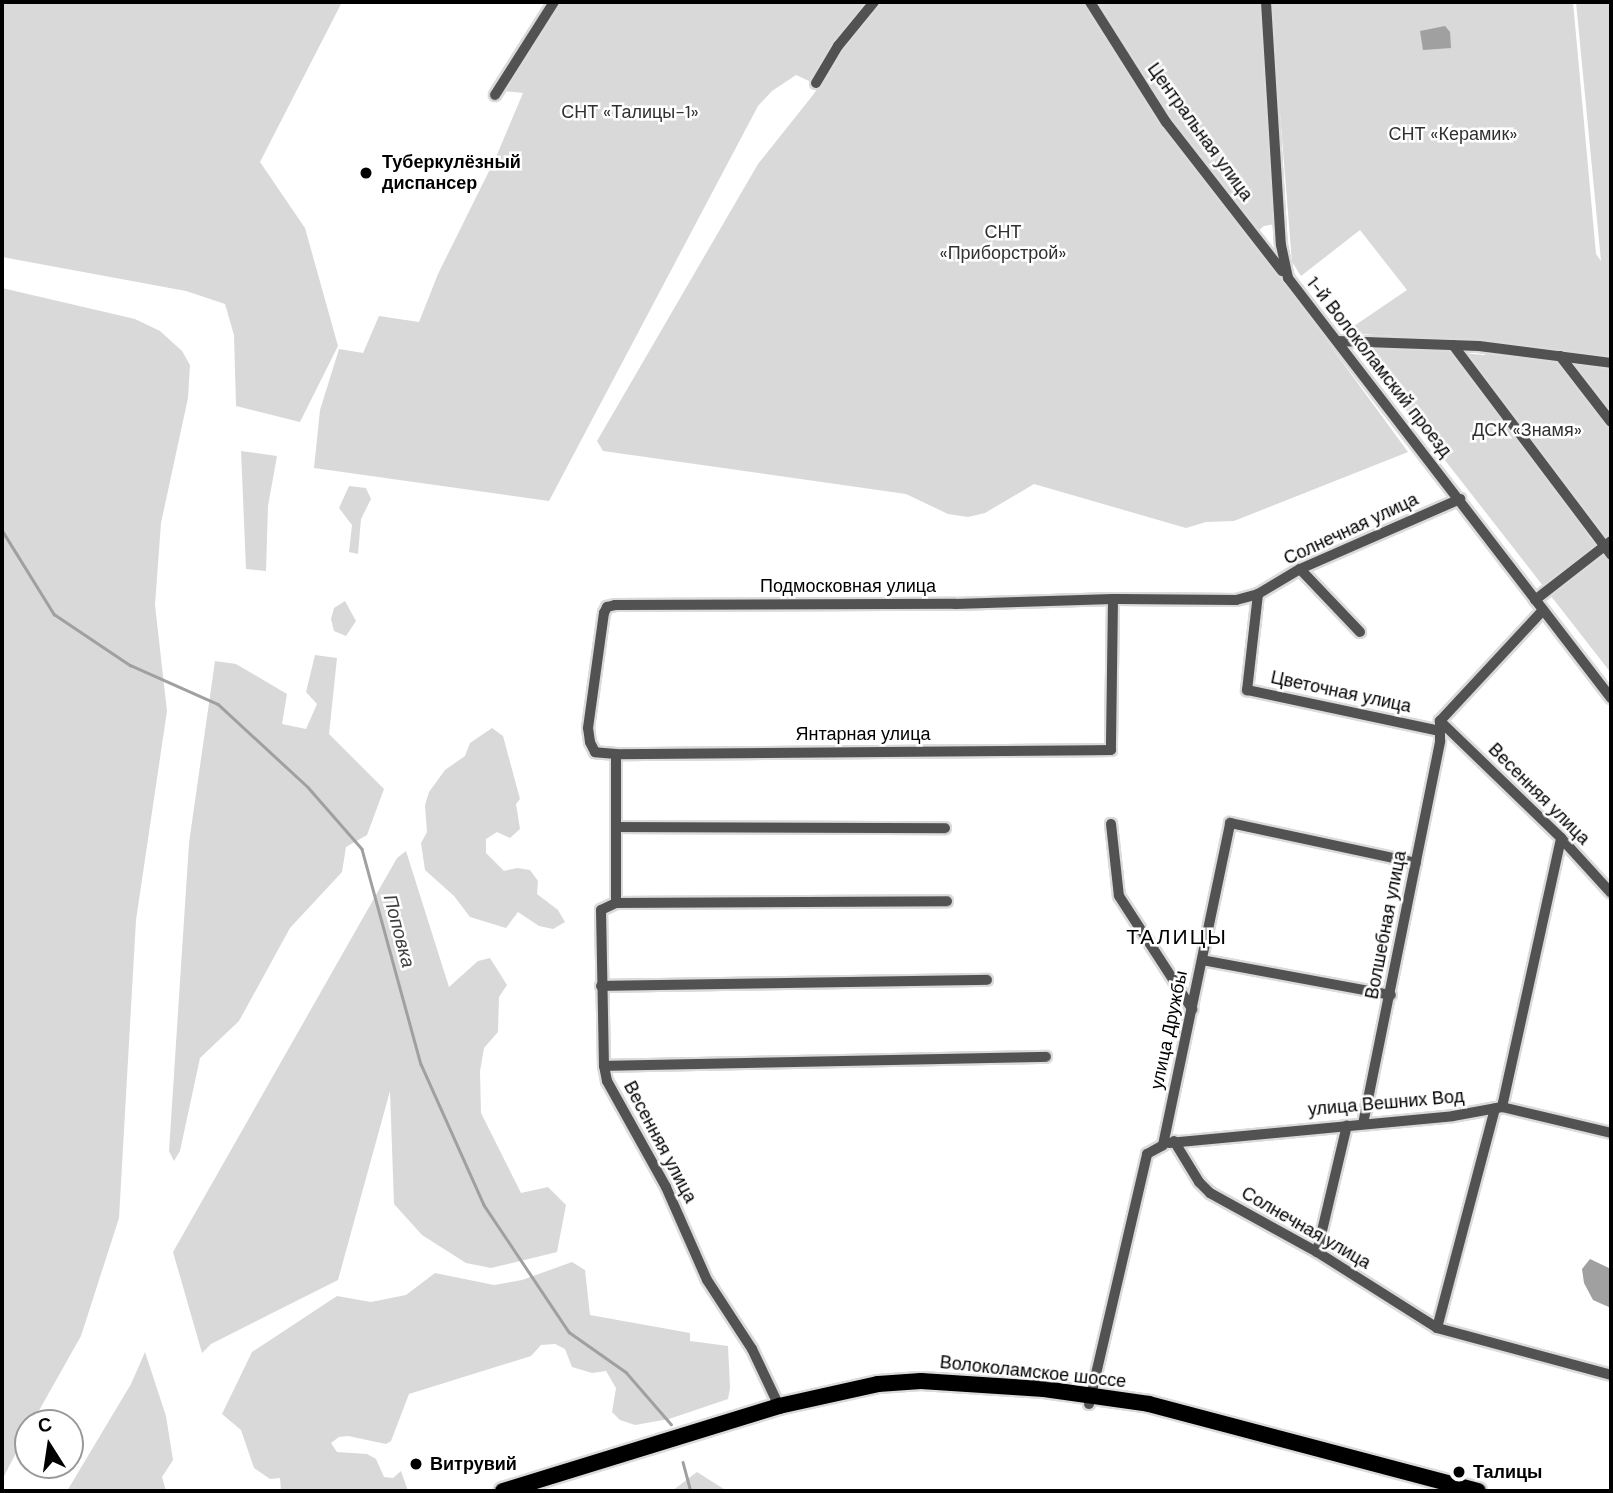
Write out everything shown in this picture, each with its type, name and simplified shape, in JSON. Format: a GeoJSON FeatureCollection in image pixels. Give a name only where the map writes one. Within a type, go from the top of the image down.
{"type":"FeatureCollection","features":[{"type":"Feature","properties":{"kind":"main road","name":"Волоколамское шоссе"},"geometry":{"type":"LineString","coordinates":[[503,1491],[779,1406],[898,1381],[997,1384],[1090,1399],[1437,1488],[1479,1491]]}},
{"type":"Feature","properties":{"kind":"main road","name":"Волоколамское шоссе"},"geometry":{"type":"LineString","coordinates":[[535,1491],[772,1418],[890,1392],[962,1392],[1090,1399]]}},
{"type":"Feature","properties":{"kind":"street"},"geometry":{"type":"LineString","coordinates":[[495,95],[554,2]]}},
{"type":"Feature","properties":{"kind":"street"},"geometry":{"type":"LineString","coordinates":[[816,83],[838,46],[874,2]]}},
{"type":"Feature","properties":{"kind":"street","name":"Центральная улица"},"geometry":{"type":"LineString","coordinates":[[1090,2],[1166,122],[1288,278]]}},
{"type":"Feature","properties":{"kind":"street","name":"1-й Волоколамский проезд"},"geometry":{"type":"LineString","coordinates":[[1266,2],[1282,254],[1288,278],[1611,698]]}},
{"type":"Feature","properties":{"kind":"street"},"geometry":{"type":"LineString","coordinates":[[1336,341],[1453,345],[1611,363]]}},
{"type":"Feature","properties":{"kind":"street"},"geometry":{"type":"LineString","coordinates":[[1453,345],[1609,547],[1535,600]]}},
{"type":"Feature","properties":{"kind":"street"},"geometry":{"type":"LineString","coordinates":[[1560,356],[1611,422]]}},
{"type":"Feature","properties":{"kind":"street","name":"Солнечная улица"},"geometry":{"type":"LineString","coordinates":[[1258,594],[1300,569],[1460,499]]}},
{"type":"Feature","properties":{"kind":"street"},"geometry":{"type":"LineString","coordinates":[[1300,569],[1360,632]]}},
{"type":"Feature","properties":{"kind":"street","name":"Подмосковная улица"},"geometry":{"type":"LineString","coordinates":[[616,754],[595,752],[588,728],[607,607],[1113,599],[1236,600],[1258,594]]}},
{"type":"Feature","properties":{"kind":"street","name":"Цветочная улица"},"geometry":{"type":"LineString","coordinates":[[1258,594],[1247,690],[1440,726]]}},
{"type":"Feature","properties":{"kind":"street","name":"Янтарная улица"},"geometry":{"type":"LineString","coordinates":[[616,754],[1111,750],[1113,599]]}},
{"type":"Feature","properties":{"kind":"street"},"geometry":{"type":"LineString","coordinates":[[1440,726],[1543,610]]}},
{"type":"Feature","properties":{"kind":"street","name":"Весенняя улица"},"geometry":{"type":"LineString","coordinates":[[1440,726],[1561,838],[1611,894]]}},
{"type":"Feature","properties":{"kind":"street","name":"Волшебная улица"},"geometry":{"type":"LineString","coordinates":[[1363,1124],[1391,995],[1440,726]]}},
{"type":"Feature","properties":{"kind":"street"},"geometry":{"type":"LineString","coordinates":[[616,754],[616,903],[947,901]]}},
{"type":"Feature","properties":{"kind":"street","name":"улица Дружбы"},"geometry":{"type":"LineString","coordinates":[[1163,1144],[1230,823],[1416,863]]}},
{"type":"Feature","properties":{"kind":"street"},"geometry":{"type":"LineString","coordinates":[[1111,824],[1119,896],[1192,1009]]}},
{"type":"Feature","properties":{"kind":"street"},"geometry":{"type":"LineString","coordinates":[[616,827],[945,828]]}},
{"type":"Feature","properties":{"kind":"street"},"geometry":{"type":"LineString","coordinates":[[1437,1328],[1499,1108],[1561,838]]}},
{"type":"Feature","properties":{"kind":"street","name":"Весенняя улица"},"geometry":{"type":"LineString","coordinates":[[616,903],[608,905],[599,917],[604,1066],[616,1102],[666,1188],[708,1280],[752,1349],[779,1406]]}},
{"type":"Feature","properties":{"kind":"street"},"geometry":{"type":"LineString","coordinates":[[1202,960],[1391,995]]}},
{"type":"Feature","properties":{"kind":"street"},"geometry":{"type":"LineString","coordinates":[[601,986],[987,980]]}},
{"type":"Feature","properties":{"kind":"street"},"geometry":{"type":"LineString","coordinates":[[604,1066],[1046,1057]]}},
{"type":"Feature","properties":{"kind":"street","name":"улица Вешних Вод"},"geometry":{"type":"LineString","coordinates":[[1163,1144],[1453,1116],[1499,1108],[1611,1133]]}},
{"type":"Feature","properties":{"kind":"street"},"geometry":{"type":"LineString","coordinates":[[1317,1252],[1347,1125]]}},
{"type":"Feature","properties":{"kind":"street","name":"Солнечная улица"},"geometry":{"type":"LineString","coordinates":[[1174,1142],[1199,1182],[1210,1193],[1317,1252],[1437,1328],[1611,1375]]}},
{"type":"Feature","properties":{"kind":"street"},"geometry":{"type":"LineString","coordinates":[[1090,1399],[1147,1154],[1163,1144]]}},
{"type":"Feature","properties":{"kind":"green space"},"geometry":{"type":"Polygon","coordinates":[[[2,2],[342,2],[260,162],[305,228],[338,346],[300,422],[236,406],[234,335],[225,304],[186,291],[2,257],[2,2]]]}},
{"type":"Feature","properties":{"kind":"green space","name":"СНТ «Талицы-1»"},"geometry":{"type":"Polygon","coordinates":[[[562,2],[866,2],[809,81],[796,75],[772,91],[758,106],[549,501],[314,468],[320,410],[339,349],[363,353],[379,316],[419,322],[438,274],[496,157],[523,93],[503,91],[562,2]]]}},
{"type":"Feature","properties":{"kind":"green space","name":"СНТ «Приборстрой»"},"geometry":{"type":"Polygon","coordinates":[[[882,2],[1259,2],[1274,224],[1264,226],[1251,237],[1408,452],[1234,521],[1206,522],[1186,528],[1034,484],[985,513],[968,517],[948,514],[906,494],[603,451],[597,441],[758,164],[813,95],[856,30],[882,2]]]}},
{"type":"Feature","properties":{"kind":"green space"},"geometry":{"type":"Polygon","coordinates":[[[1271,2],[1573,2],[1596,254],[1601,261],[1576,2],[1611,2],[1611,673],[1359,350],[1363,345],[1485,355],[1485,341],[1359,334],[1354,326],[1407,290],[1360,230],[1301,276],[1292,262],[1271,2]]]}},
{"type":"Feature","properties":{"kind":"green space"},"geometry":{"type":"Polygon","coordinates":[[[2,288],[135,319],[160,331],[182,351],[190,365],[188,398],[161,523],[155,605],[167,711],[136,920],[119,1218],[81,1336],[40,1409],[14,1409],[14,1457],[2,1480],[2,288]]]}},
{"type":"Feature","properties":{"kind":"green space"},"geometry":{"type":"Polygon","coordinates":[[[241,451],[277,456],[268,506],[266,571],[246,569],[241,451]]]}},
{"type":"Feature","properties":{"kind":"green space"},"geometry":{"type":"Polygon","coordinates":[[[349,486],[366,488],[371,499],[361,519],[358,554],[349,552],[352,525],[339,508],[349,486]]]}},
{"type":"Feature","properties":{"kind":"green space"},"geometry":{"type":"Polygon","coordinates":[[[345,601],[356,621],[346,636],[334,631],[331,619],[334,608],[345,601]]]}},
{"type":"Feature","properties":{"kind":"green space"},"geometry":{"type":"Polygon","coordinates":[[[315,655],[337,658],[329,734],[384,789],[367,835],[346,847],[342,872],[290,928],[239,1021],[200,1058],[180,1151],[174,1161],[169,1151],[189,843],[215,661],[236,664],[287,694],[282,724],[306,729],[317,704],[306,692],[315,655]]]}},
{"type":"Feature","properties":{"kind":"green space"},"geometry":{"type":"Polygon","coordinates":[[[492,728],[503,736],[520,799],[516,804],[520,829],[510,838],[497,832],[486,839],[486,853],[504,871],[517,868],[530,870],[538,881],[537,894],[558,910],[565,922],[553,929],[539,926],[518,912],[506,928],[470,917],[454,896],[425,870],[421,843],[427,832],[425,805],[429,792],[445,770],[465,756],[470,743],[492,728]]]}},
{"type":"Feature","properties":{"kind":"green space"},"geometry":{"type":"Polygon","coordinates":[[[406,851],[449,987],[478,961],[490,958],[507,985],[499,997],[498,1032],[484,1048],[480,1071],[481,1113],[521,1193],[548,1187],[566,1205],[557,1252],[491,1268],[466,1263],[422,1235],[394,1204],[390,1091],[338,1280],[211,1344],[202,1353],[173,1252],[397,858],[406,851]]]}},
{"type":"Feature","properties":{"kind":"green space"},"geometry":{"type":"Polygon","coordinates":[[[572,1262],[585,1270],[590,1315],[690,1333],[690,1341],[728,1346],[728,1399],[669,1419],[635,1425],[620,1420],[612,1412],[616,1388],[606,1371],[592,1373],[572,1367],[565,1349],[555,1344],[541,1345],[531,1356],[409,1394],[391,1441],[386,1444],[348,1436],[339,1437],[331,1443],[337,1452],[367,1454],[376,1459],[384,1477],[393,1478],[401,1471],[408,1491],[281,1491],[280,1478],[270,1479],[254,1468],[241,1430],[222,1414],[252,1352],[337,1296],[371,1302],[406,1295],[435,1273],[494,1285],[522,1280],[572,1262]]]}},
{"type":"Feature","properties":{"kind":"green space"},"geometry":{"type":"Polygon","coordinates":[[[145,1352],[166,1416],[173,1460],[162,1477],[166,1491],[67,1491],[74,1479],[84,1479],[84,1463],[131,1384],[145,1352]]]}},
{"type":"Feature","properties":{"kind":"green space"},"geometry":{"type":"Polygon","coordinates":[[[697,1472],[727,1491],[672,1491],[697,1472]]]}},
{"type":"Feature","properties":{"kind":"shaded area"},"geometry":{"type":"Polygon","coordinates":[[[1445,26],[1450,32],[1451,48],[1423,50],[1420,31],[1445,26]]]}},
{"type":"Feature","properties":{"kind":"shaded area"},"geometry":{"type":"Polygon","coordinates":[[[1590,1259],[1611,1269],[1611,1308],[1593,1300],[1584,1283],[1582,1269],[1590,1259]]]}},
{"type":"Feature","properties":{"kind":"waterway","name":"Поповка"},"geometry":{"type":"LineString","coordinates":[[2,530],[54,614],[130,665],[218,704],[308,787],[362,849],[421,1064],[484,1205],[569,1332],[626,1372],[671,1424]]}},
{"type":"Feature","properties":{"kind":"waterway","name":"Поповка"},"geometry":{"type":"LineString","coordinates":[[683,1462],[691,1491]]}},
{"type":"Feature","properties":{"kind":"place","name":"Туберкулёзный диспансер"},"geometry":{"type":"Point","coordinates":[366,173]}},
{"type":"Feature","properties":{"kind":"place","name":"Витрувий"},"geometry":{"type":"Point","coordinates":[416,1464]}},
{"type":"Feature","properties":{"kind":"place","name":"Талицы"},"geometry":{"type":"Point","coordinates":[1459,1472]}},
{"type":"Feature","properties":{"kind":"district","name":"ТАЛИЦЫ"},"geometry":{"type":"Point","coordinates":[1177,937]}},
{"type":"Feature","properties":{"kind":"park label","name":"СНТ «Керамик»"},"geometry":{"type":"Point","coordinates":[1453,134]}},
{"type":"Feature","properties":{"kind":"park label","name":"ДСК «Знамя»"},"geometry":{"type":"Point","coordinates":[1527,430]}}]}
